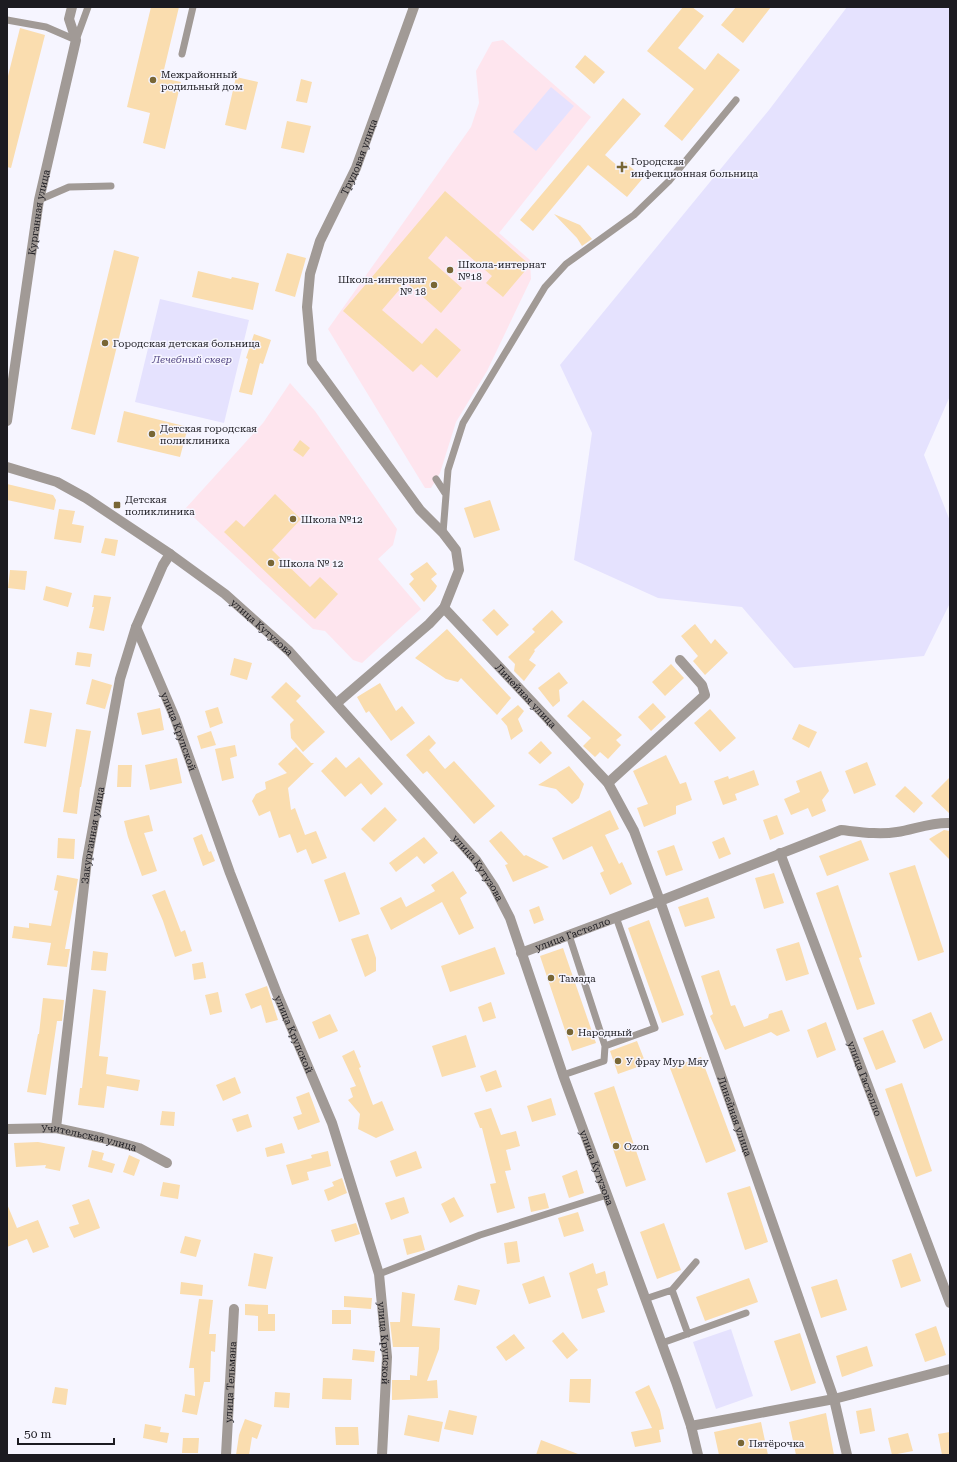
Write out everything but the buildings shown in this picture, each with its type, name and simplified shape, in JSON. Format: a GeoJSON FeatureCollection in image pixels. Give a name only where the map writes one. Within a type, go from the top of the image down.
{"type":"FeatureCollection","features":[{"type":"Feature","properties":{"kind":"street"},"geometry":{"type":"LineString","coordinates":[[72,7],[69,19],[76,40]]}},
{"type":"Feature","properties":{"kind":"street","name":"Трудовая улица"},"geometry":{"type":"LineString","coordinates":[[414,7],[356,168],[320,240],[310,274],[307,308],[312,362],[420,510],[443,533],[456,550],[459,570],[444,608]]}},
{"type":"Feature","properties":{"kind":"street","name":"Курганная улица"},"geometry":{"type":"LineString","coordinates":[[7,421],[38,200],[76,40]]}},
{"type":"Feature","properties":{"kind":"street","name":"улица Кутузова"},"geometry":{"type":"LineString","coordinates":[[7,467],[57,482],[102,509],[170,554],[225,594],[290,651],[476,860],[494,887],[510,918],[563,1075],[662,1343],[691,1426],[698,1455]]}},
{"type":"Feature","properties":{"kind":"street","name":"Закурганная улица"},"geometry":{"type":"LineString","coordinates":[[56,1128],[87,860],[120,679],[136,628],[163,565],[170,554]]}},
{"type":"Feature","properties":{"kind":"street"},"geometry":{"type":"LineString","coordinates":[[337,703],[429,624],[444,608]]}},
{"type":"Feature","properties":{"kind":"street","name":"Линейная улица"},"geometry":{"type":"LineString","coordinates":[[444,608],[608,783],[634,830],[834,1398],[847,1455]]}},
{"type":"Feature","properties":{"kind":"street","name":"улица Крупской"},"geometry":{"type":"LineString","coordinates":[[136,628],[175,718],[230,873],[278,996],[332,1123],[379,1274],[387,1357],[382,1455]]}},
{"type":"Feature","properties":{"kind":"street"},"geometry":{"type":"LineString","coordinates":[[608,783],[705,695],[702,685],[680,660]]}},
{"type":"Feature","properties":{"kind":"street","name":"улица Гастелло"},"geometry":{"type":"LineString","coordinates":[[521,953],[616,918],[841,830],[869,834],[896,832],[923,826],[950,823]]}},
{"type":"Feature","properties":{"kind":"street","name":"улица Гастелло"},"geometry":{"type":"LineString","coordinates":[[780,854],[950,1303]]}},
{"type":"Feature","properties":{"kind":"street","name":"Учительская улица"},"geometry":{"type":"LineString","coordinates":[[7,1129],[56,1128],[102,1138],[139,1148],[167,1164]]}},
{"type":"Feature","properties":{"kind":"street","name":"улица Тельмана"},"geometry":{"type":"LineString","coordinates":[[226,1455],[234,1309]]}},
{"type":"Feature","properties":{"kind":"street"},"geometry":{"type":"LineString","coordinates":[[691,1426],[834,1398],[950,1369]]}},
{"type":"Feature","properties":{"kind":"lane"},"geometry":{"type":"LineString","coordinates":[[7,20],[46,27],[76,40],[88,7]]}},
{"type":"Feature","properties":{"kind":"lane"},"geometry":{"type":"LineString","coordinates":[[182,54],[193,7]]}},
{"type":"Feature","properties":{"kind":"lane"},"geometry":{"type":"LineString","coordinates":[[443,533],[448,470],[464,423],[545,287],[566,264],[634,215],[669,181],[736,100]]}},
{"type":"Feature","properties":{"kind":"lane"},"geometry":{"type":"LineString","coordinates":[[38,200],[69,187],[111,186]]}},
{"type":"Feature","properties":{"kind":"lane"},"geometry":{"type":"LineString","coordinates":[[436,479],[445,493]]}},
{"type":"Feature","properties":{"kind":"lane"},"geometry":{"type":"LineString","coordinates":[[605,1046],[656,1028],[616,918]]}},
{"type":"Feature","properties":{"kind":"lane"},"geometry":{"type":"LineString","coordinates":[[563,1075],[604,1061],[605,1046],[569,935]]}},
{"type":"Feature","properties":{"kind":"lane"},"geometry":{"type":"LineString","coordinates":[[379,1274],[480,1235],[607,1195]]}},
{"type":"Feature","properties":{"kind":"lane"},"geometry":{"type":"LineString","coordinates":[[646,1299],[672,1290],[696,1262]]}},
{"type":"Feature","properties":{"kind":"lane"},"geometry":{"type":"LineString","coordinates":[[672,1290],[688,1334]]}},
{"type":"Feature","properties":{"kind":"lane"},"geometry":{"type":"LineString","coordinates":[[662,1343],[746,1313]]}},
{"type":"Feature","properties":{"kind":"shaded area","name":"Школа-интернат №18"},"geometry":{"type":"Polygon","coordinates":[[[503,40],[591,117],[499,233],[530,260],[531,279],[487,371],[456,422],[440,473],[431,488],[425,488],[328,329],[471,127],[479,103],[476,71],[492,42],[503,40]]]}},
{"type":"Feature","properties":{"kind":"shaded area","name":"Школа №12"},"geometry":{"type":"Polygon","coordinates":[[[290,383],[315,411],[397,529],[393,545],[378,559],[421,609],[362,663],[353,660],[325,631],[313,629],[185,509],[263,423],[290,383]]]}},
{"type":"Feature","properties":{"kind":"green space"},"geometry":{"type":"Polygon","coordinates":[[[847,7],[950,7],[950,396],[924,455],[950,521],[950,603],[924,656],[794,668],[742,607],[658,598],[574,560],[592,433],[560,365],[769,110],[847,7]]]}},
{"type":"Feature","properties":{"kind":"green space"},"geometry":{"type":"Polygon","coordinates":[[[551,87],[574,106],[536,151],[513,132],[551,87]]]}},
{"type":"Feature","properties":{"kind":"green space","name":"Лечебный сквер"},"geometry":{"type":"Polygon","coordinates":[[[160,299],[249,320],[224,423],[135,402],[160,299]]]}},
{"type":"Feature","properties":{"kind":"green space"},"geometry":{"type":"Polygon","coordinates":[[[731,1329],[753,1396],[716,1409],[693,1342],[731,1329]]]}},
{"type":"Feature","properties":{"kind":"place","name":"Межрайонный родильный дом"},"geometry":{"type":"Point","coordinates":[153,80]}},
{"type":"Feature","properties":{"kind":"place","name":"Городская инфекционная больница"},"geometry":{"type":"Point","coordinates":[622,167]}},
{"type":"Feature","properties":{"kind":"place","name":"Школа-интернат №18"},"geometry":{"type":"Point","coordinates":[450,270]}},
{"type":"Feature","properties":{"kind":"place","name":"Школа-интернат № 18"},"geometry":{"type":"Point","coordinates":[434,285]}},
{"type":"Feature","properties":{"kind":"place","name":"Городская детская больница"},"geometry":{"type":"Point","coordinates":[105,343]}},
{"type":"Feature","properties":{"kind":"place","name":"Детская городская поликлиника"},"geometry":{"type":"Point","coordinates":[152,434]}},
{"type":"Feature","properties":{"kind":"place","name":"Детская поликлиника"},"geometry":{"type":"Point","coordinates":[117,505]}},
{"type":"Feature","properties":{"kind":"place","name":"Школа №12"},"geometry":{"type":"Point","coordinates":[293,519]}},
{"type":"Feature","properties":{"kind":"place","name":"Школа № 12"},"geometry":{"type":"Point","coordinates":[271,563]}},
{"type":"Feature","properties":{"kind":"place","name":"Тамада"},"geometry":{"type":"Point","coordinates":[551,978]}},
{"type":"Feature","properties":{"kind":"place","name":"Народный"},"geometry":{"type":"Point","coordinates":[570,1032]}},
{"type":"Feature","properties":{"kind":"place","name":"У фрау Мур Мяу"},"geometry":{"type":"Point","coordinates":[618,1061]}},
{"type":"Feature","properties":{"kind":"place","name":"Ozon"},"geometry":{"type":"Point","coordinates":[616,1146]}},
{"type":"Feature","properties":{"kind":"place","name":"Пятёрочка"},"geometry":{"type":"Point","coordinates":[741,1443]}}]}
